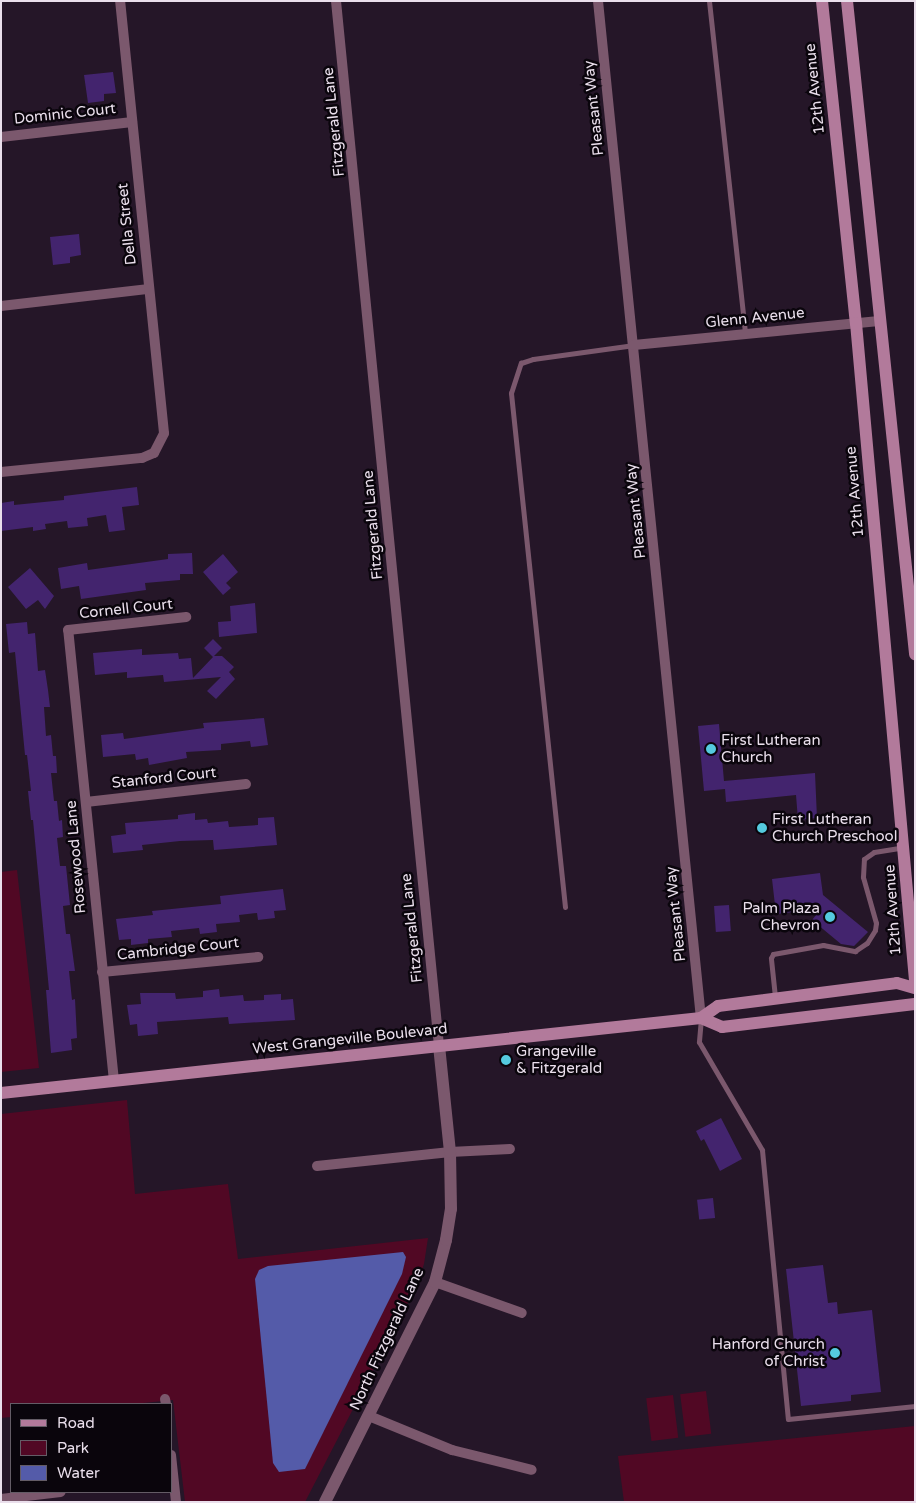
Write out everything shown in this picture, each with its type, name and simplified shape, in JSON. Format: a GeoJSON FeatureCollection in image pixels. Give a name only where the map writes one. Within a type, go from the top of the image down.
{"type":"FeatureCollection","features":[{"type":"Feature","properties":{"kind":"main road","name":"12th Avenue"},"geometry":{"type":"LineString","coordinates":[[822,1],[856,323],[915,980]]}},
{"type":"Feature","properties":{"kind":"main road"},"geometry":{"type":"LineString","coordinates":[[847,1],[915,654]]}},
{"type":"Feature","properties":{"kind":"main road","name":"West Grangeville Boulevard"},"geometry":{"type":"LineString","coordinates":[[702,1018],[718,1006],[897,983],[915,988]]}},
{"type":"Feature","properties":{"kind":"main road","name":"West Grangeville Boulevard"},"geometry":{"type":"LineString","coordinates":[[1,1093],[702,1018],[722,1027],[915,1004]]}},
{"type":"Feature","properties":{"kind":"street","name":"Della Street"},"geometry":{"type":"LineString","coordinates":[[1,472],[142,458],[154,453],[164,433],[120,1]]}},
{"type":"Feature","properties":{"kind":"street","name":"Fitzgerald Lane"},"geometry":{"type":"LineString","coordinates":[[336,1],[439,1045]]}},
{"type":"Feature","properties":{"kind":"street","name":"Pleasant Way"},"geometry":{"type":"LineString","coordinates":[[598,1],[702,1018]]}},
{"type":"Feature","properties":{"kind":"street","name":"Dominic Court"},"geometry":{"type":"LineString","coordinates":[[1,136],[132,122]]}},
{"type":"Feature","properties":{"kind":"street"},"geometry":{"type":"LineString","coordinates":[[1,306],[149,289]]}},
{"type":"Feature","properties":{"kind":"street","name":"Glenn Avenue"},"geometry":{"type":"LineString","coordinates":[[634,345],[879,320]]}},
{"type":"Feature","properties":{"kind":"street","name":"Cornell Court"},"geometry":{"type":"LineString","coordinates":[[68,630],[186,618]]}},
{"type":"Feature","properties":{"kind":"street","name":"Rosewood Lane"},"geometry":{"type":"LineString","coordinates":[[68,630],[114,1081]]}},
{"type":"Feature","properties":{"kind":"street","name":"Stanford Court"},"geometry":{"type":"LineString","coordinates":[[86,802],[246,784]]}},
{"type":"Feature","properties":{"kind":"street","name":"Cambridge Court"},"geometry":{"type":"LineString","coordinates":[[102,972],[258,957]]}},
{"type":"Feature","properties":{"kind":"street","name":"North Fitzgerald Lane"},"geometry":{"type":"LineString","coordinates":[[325,1502],[435,1282],[451,1209],[450,1152],[439,1045]]}},
{"type":"Feature","properties":{"kind":"street"},"geometry":{"type":"LineString","coordinates":[[317,1166],[450,1152],[510,1149]]}},
{"type":"Feature","properties":{"kind":"street"},"geometry":{"type":"LineString","coordinates":[[435,1282],[522,1313]]}},
{"type":"Feature","properties":{"kind":"street"},"geometry":{"type":"LineString","coordinates":[[369,1416],[452,1450],[532,1470]]}},
{"type":"Feature","properties":{"kind":"street"},"geometry":{"type":"LineString","coordinates":[[172,1479],[176,1502]]}},
{"type":"Feature","properties":{"kind":"street"},"geometry":{"type":"LineString","coordinates":[[1,1498],[51,1493]]}},
{"type":"Feature","properties":{"kind":"lane"},"geometry":{"type":"LineString","coordinates":[[710,1],[746,334]]}},
{"type":"Feature","properties":{"kind":"lane"},"geometry":{"type":"LineString","coordinates":[[565,907],[511,393],[521,363],[532,359],[634,345]]}},
{"type":"Feature","properties":{"kind":"lane"},"geometry":{"type":"LineString","coordinates":[[775,999],[771,958],[773,954],[823,945],[855,950],[866,942],[875,930],[876,923],[863,877],[864,859],[874,852],[904,847]]}},
{"type":"Feature","properties":{"kind":"lane"},"geometry":{"type":"LineString","coordinates":[[702,1018],[699,1042],[762,1150],[788,1419],[915,1406]]}},
{"type":"Feature","properties":{"kind":"green space"},"geometry":{"type":"Polygon","coordinates":[[[17,870],[39,1068],[1,1072],[1,872],[17,870]]]}},
{"type":"Feature","properties":{"kind":"green space"},"geometry":{"type":"Polygon","coordinates":[[[127,1100],[135,1194],[228,1184],[238,1259],[428,1238],[424,1264],[415,1289],[305,1502],[185,1502],[173,1400],[143,1403],[10,1403],[10,1417],[1,1418],[1,1114],[127,1100]]]}},
{"type":"Feature","properties":{"kind":"green space"},"geometry":{"type":"Polygon","coordinates":[[[706,1391],[711,1434],[685,1437],[680,1394],[706,1391]]]}},
{"type":"Feature","properties":{"kind":"green space"},"geometry":{"type":"Polygon","coordinates":[[[673,1395],[678,1438],[651,1441],[646,1398],[673,1395]]]}},
{"type":"Feature","properties":{"kind":"green space"},"geometry":{"type":"Polygon","coordinates":[[[915,1426],[915,1502],[624,1502],[618,1456],[915,1426]]]}},
{"type":"Feature","properties":{"kind":"water"},"geometry":{"type":"Polygon","coordinates":[[[403,1252],[406,1257],[402,1274],[305,1469],[279,1472],[273,1463],[255,1279],[259,1270],[268,1266],[403,1252]]]}},
{"type":"Feature","properties":{"kind":"building"},"geometry":{"type":"Polygon","coordinates":[[[113,72],[116,93],[104,94],[104,101],[88,103],[84,75],[113,72]]]}},
{"type":"Feature","properties":{"kind":"building"},"geometry":{"type":"Polygon","coordinates":[[[79,234],[81,255],[70,257],[70,263],[53,265],[50,237],[79,234]]]}},
{"type":"Feature","properties":{"kind":"building"},"geometry":{"type":"Polygon","coordinates":[[[137,487],[139,505],[122,507],[125,530],[109,532],[106,515],[87,518],[88,526],[68,528],[67,521],[45,524],[46,529],[33,531],[33,527],[1,531],[1,503],[14,501],[14,505],[64,500],[64,496],[137,487]]]}},
{"type":"Feature","properties":{"kind":"building"},"geometry":{"type":"Polygon","coordinates":[[[192,553],[193,574],[180,574],[180,580],[145,583],[146,590],[81,599],[79,586],[61,589],[58,568],[87,563],[88,570],[168,559],[168,554],[192,553]]]}},
{"type":"Feature","properties":{"kind":"building"},"geometry":{"type":"Polygon","coordinates":[[[223,554],[238,572],[226,583],[231,588],[223,595],[203,572],[223,554]]]}},
{"type":"Feature","properties":{"kind":"building"},"geometry":{"type":"Polygon","coordinates":[[[30,568],[54,596],[45,609],[38,600],[26,609],[8,587],[30,568]]]}},
{"type":"Feature","properties":{"kind":"building"},"geometry":{"type":"Polygon","coordinates":[[[255,603],[257,633],[219,637],[218,622],[231,621],[230,606],[255,603]]]}},
{"type":"Feature","properties":{"kind":"building"},"geometry":{"type":"Polygon","coordinates":[[[27,622],[28,634],[35,633],[38,671],[45,670],[48,690],[50,707],[44,707],[46,736],[51,735],[53,756],[56,756],[57,773],[51,773],[54,801],[57,801],[59,821],[62,820],[63,837],[57,838],[60,866],[66,866],[70,905],[63,906],[66,934],[70,934],[75,971],[69,971],[72,1000],[75,999],[77,1038],[71,1039],[72,1050],[51,1053],[46,990],[49,990],[33,820],[31,820],[28,791],[31,791],[27,755],[25,755],[15,652],[9,653],[6,624],[27,622]]]}},
{"type":"Feature","properties":{"kind":"building"},"geometry":{"type":"Polygon","coordinates":[[[213,639],[222,648],[214,656],[222,656],[234,667],[229,672],[235,679],[216,699],[207,691],[221,677],[164,682],[163,675],[127,678],[127,672],[95,675],[93,653],[142,649],[142,655],[178,653],[179,659],[191,658],[193,678],[213,657],[204,648],[213,639]]]}},
{"type":"Feature","properties":{"kind":"building"},"geometry":{"type":"Polygon","coordinates":[[[264,718],[268,745],[251,747],[250,741],[221,744],[221,750],[186,752],[187,758],[149,765],[148,758],[136,760],[135,754],[103,757],[101,735],[123,733],[124,739],[204,728],[203,723],[264,718]]]}},
{"type":"Feature","properties":{"kind":"building","name":"First Lutheran Church"},"geometry":{"type":"Polygon","coordinates":[[[719,724],[724,781],[815,773],[817,818],[798,820],[796,795],[726,802],[725,789],[704,791],[698,726],[719,724]]]}},
{"type":"Feature","properties":{"kind":"building"},"geometry":{"type":"Polygon","coordinates":[[[195,813],[195,820],[207,819],[208,823],[228,821],[229,827],[258,825],[258,818],[274,817],[277,845],[214,850],[213,840],[180,841],[142,845],[143,850],[113,853],[111,836],[126,834],[125,823],[178,819],[178,815],[195,813]]]}},
{"type":"Feature","properties":{"kind":"building"},"geometry":{"type":"Polygon","coordinates":[[[820,873],[823,895],[868,932],[854,946],[841,944],[812,920],[821,909],[776,914],[772,879],[820,873]]]}},
{"type":"Feature","properties":{"kind":"building"},"geometry":{"type":"Polygon","coordinates":[[[283,889],[286,910],[274,911],[275,918],[258,920],[257,913],[239,915],[240,922],[216,924],[217,932],[200,934],[199,928],[171,931],[172,937],[148,939],[148,943],[131,945],[131,939],[119,940],[116,919],[153,915],[152,911],[221,904],[220,896],[283,889]]]}},
{"type":"Feature","properties":{"kind":"building"},"geometry":{"type":"Polygon","coordinates":[[[729,905],[731,931],[716,932],[714,906],[729,905]]]}},
{"type":"Feature","properties":{"kind":"building"},"geometry":{"type":"Polygon","coordinates":[[[219,989],[220,997],[243,995],[244,1001],[264,1000],[264,995],[281,994],[281,1000],[293,999],[295,1020],[229,1024],[228,1017],[157,1022],[158,1034],[138,1036],[137,1024],[130,1025],[127,1005],[141,1004],[140,993],[175,993],[176,999],[203,997],[203,991],[219,989]]]}},
{"type":"Feature","properties":{"kind":"building"},"geometry":{"type":"Polygon","coordinates":[[[721,1118],[742,1159],[720,1171],[704,1139],[701,1141],[696,1131],[721,1118]]]}},
{"type":"Feature","properties":{"kind":"building"},"geometry":{"type":"Polygon","coordinates":[[[713,1198],[715,1218],[699,1220],[697,1200],[713,1198]]]}},
{"type":"Feature","properties":{"kind":"building","name":"Hanford Church of Christ"},"geometry":{"type":"Polygon","coordinates":[[[823,1265],[828,1303],[837,1302],[838,1314],[872,1310],[881,1392],[851,1395],[851,1401],[801,1406],[786,1269],[823,1265]]]}},
{"type":"Feature","properties":{"kind":"place","name":"First Lutheran Church"},"geometry":{"type":"Point","coordinates":[711,749]}},
{"type":"Feature","properties":{"kind":"place","name":"First Lutheran Church Preschool"},"geometry":{"type":"Point","coordinates":[762,828]}},
{"type":"Feature","properties":{"kind":"place","name":"Palm Plaza Chevron"},"geometry":{"type":"Point","coordinates":[830,917]}},
{"type":"Feature","properties":{"kind":"place","name":"Grangeville & Fitzgerald"},"geometry":{"type":"Point","coordinates":[506,1060]}},
{"type":"Feature","properties":{"kind":"place","name":"Hanford Church of Christ"},"geometry":{"type":"Point","coordinates":[835,1353]}}]}
